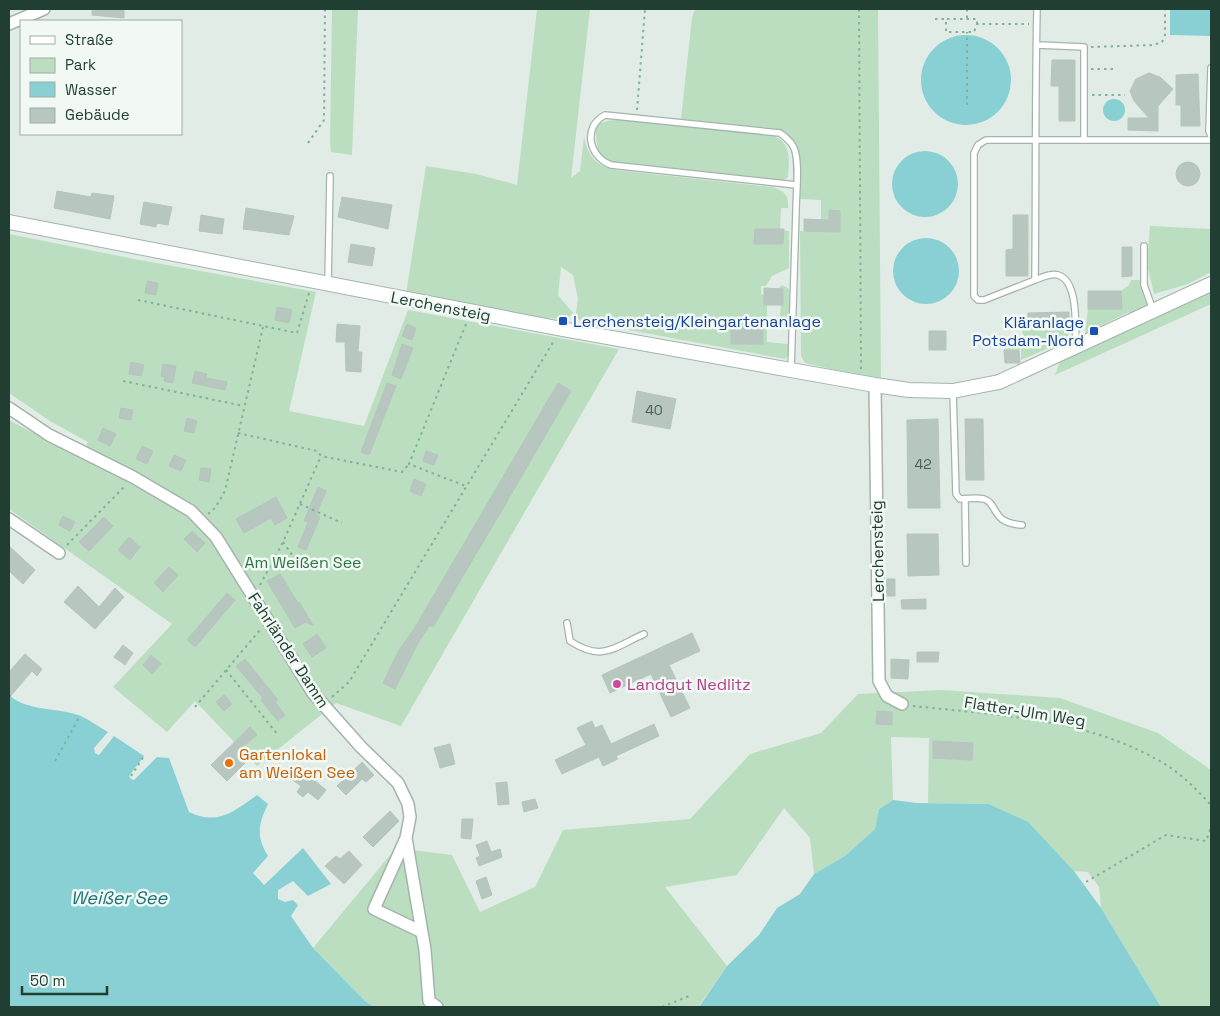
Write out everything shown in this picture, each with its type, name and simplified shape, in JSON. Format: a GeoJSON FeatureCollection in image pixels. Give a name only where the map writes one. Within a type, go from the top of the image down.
{"type":"FeatureCollection","features":[{"type":"Feature","properties":{"kind":"street"},"geometry":{"type":"LineString","coordinates":[[9,24],[44,9]]}},
{"type":"Feature","properties":{"kind":"street","name":"Lerchensteig"},"geometry":{"type":"LineString","coordinates":[[9,222],[558,328],[909,390],[954,390],[999,382],[1211,284]]}},
{"type":"Feature","properties":{"kind":"street","name":"Lerchensteig"},"geometry":{"type":"LineString","coordinates":[[868,384],[879,681],[887,696],[902,704]]}},
{"type":"Feature","properties":{"kind":"street","name":"Fahrländer Damm"},"geometry":{"type":"LineString","coordinates":[[9,408],[49,435],[133,477],[191,511],[216,537],[324,706],[398,783],[408,804],[410,817],[406,838],[374,909],[422,932]]}},
{"type":"Feature","properties":{"kind":"street"},"geometry":{"type":"LineString","coordinates":[[9,519],[59,553]]}},
{"type":"Feature","properties":{"kind":"street","name":"Fahrländer Damm"},"geometry":{"type":"LineString","coordinates":[[406,838],[422,932],[429,1001],[437,1007]]}},
{"type":"Feature","properties":{"kind":"lane"},"geometry":{"type":"LineString","coordinates":[[1035,280],[1037,9]]}},
{"type":"Feature","properties":{"kind":"lane"},"geometry":{"type":"LineString","coordinates":[[1038,45],[1084,47],[1084,140]]}},
{"type":"Feature","properties":{"kind":"lane"},"geometry":{"type":"LineString","coordinates":[[1211,68],[1209,131],[1211,136]]}},
{"type":"Feature","properties":{"kind":"lane"},"geometry":{"type":"LineString","coordinates":[[791,370],[796,185],[795,149],[790,140],[780,134],[605,115],[597,119],[590,138],[592,148],[602,162],[611,165],[796,185]]}},
{"type":"Feature","properties":{"kind":"lane"},"geometry":{"type":"LineString","coordinates":[[1076,348],[1074,303],[1069,282],[1063,277],[1051,274],[984,300],[978,300],[974,296],[974,153],[978,145],[986,140],[1211,140]]}},
{"type":"Feature","properties":{"kind":"lane"},"geometry":{"type":"LineString","coordinates":[[328,284],[330,176]]}},
{"type":"Feature","properties":{"kind":"lane"},"geometry":{"type":"LineString","coordinates":[[1144,246],[1144,285],[1153,312]]}},
{"type":"Feature","properties":{"kind":"lane"},"geometry":{"type":"LineString","coordinates":[[954,390],[956,494],[960,499],[985,499],[998,517],[1010,524],[1022,525]]}},
{"type":"Feature","properties":{"kind":"lane"},"geometry":{"type":"LineString","coordinates":[[965,499],[966,563]]}},
{"type":"Feature","properties":{"kind":"lane"},"geometry":{"type":"LineString","coordinates":[[567,623],[570,641],[586,651],[605,652],[644,634]]}},
{"type":"Feature","properties":{"kind":"path"},"geometry":{"type":"LineString","coordinates":[[308,143],[324,120],[325,9]]}},
{"type":"Feature","properties":{"kind":"path"},"geometry":{"type":"LineString","coordinates":[[636,117],[645,9]]}},
{"type":"Feature","properties":{"kind":"path"},"geometry":{"type":"LineString","coordinates":[[859,9],[868,384]]}},
{"type":"Feature","properties":{"kind":"path"},"geometry":{"type":"LineString","coordinates":[[967,9],[967,19]]}},
{"type":"Feature","properties":{"kind":"path"},"geometry":{"type":"LineString","coordinates":[[1084,47],[1146,46],[1162,42],[1165,35],[1165,9]]}},
{"type":"Feature","properties":{"kind":"path"},"geometry":{"type":"LineString","coordinates":[[935,18],[946,18],[977,19],[977,24],[974,32],[946,32],[946,18]]}},
{"type":"Feature","properties":{"kind":"path"},"geometry":{"type":"LineString","coordinates":[[977,24],[1037,24]]}},
{"type":"Feature","properties":{"kind":"path"},"geometry":{"type":"LineString","coordinates":[[967,32],[967,105]]}},
{"type":"Feature","properties":{"kind":"path"},"geometry":{"type":"LineString","coordinates":[[1084,69],[1113,69]]}},
{"type":"Feature","properties":{"kind":"path"},"geometry":{"type":"LineString","coordinates":[[1084,96],[1125,95]]}},
{"type":"Feature","properties":{"kind":"path"},"geometry":{"type":"LineString","coordinates":[[138,300],[297,333],[312,280]]}},
{"type":"Feature","properties":{"kind":"path"},"geometry":{"type":"LineString","coordinates":[[238,433],[316,451],[321,456],[402,472],[409,464],[466,324]]}},
{"type":"Feature","properties":{"kind":"path"},"geometry":{"type":"LineString","coordinates":[[201,521],[216,508],[224,491],[264,326]]}},
{"type":"Feature","properties":{"kind":"path"},"geometry":{"type":"LineString","coordinates":[[324,706],[349,682],[555,340],[558,328]]}},
{"type":"Feature","properties":{"kind":"path"},"geometry":{"type":"LineString","coordinates":[[123,381],[244,406]]}},
{"type":"Feature","properties":{"kind":"path"},"geometry":{"type":"LineString","coordinates":[[254,596],[283,542],[321,456]]}},
{"type":"Feature","properties":{"kind":"path"},"geometry":{"type":"LineString","coordinates":[[409,464],[468,487]]}},
{"type":"Feature","properties":{"kind":"path"},"geometry":{"type":"LineString","coordinates":[[59,553],[133,477]]}},
{"type":"Feature","properties":{"kind":"path"},"geometry":{"type":"LineString","coordinates":[[300,504],[342,523]]}},
{"type":"Feature","properties":{"kind":"path"},"geometry":{"type":"LineString","coordinates":[[283,542],[302,569]]}},
{"type":"Feature","properties":{"kind":"path"},"geometry":{"type":"LineString","coordinates":[[195,706],[268,620]]}},
{"type":"Feature","properties":{"kind":"path"},"geometry":{"type":"LineString","coordinates":[[226,670],[278,735]]}},
{"type":"Feature","properties":{"kind":"path"},"geometry":{"type":"LineString","coordinates":[[9,697],[13,693]]}},
{"type":"Feature","properties":{"kind":"path","name":"Flatter-Ulm Weg"},"geometry":{"type":"LineString","coordinates":[[902,704],[1034,720],[1113,739],[1158,759],[1189,782],[1211,805]]}},
{"type":"Feature","properties":{"kind":"path"},"geometry":{"type":"LineString","coordinates":[[55,761],[80,716]]}},
{"type":"Feature","properties":{"kind":"path"},"geometry":{"type":"LineString","coordinates":[[131,776],[144,756]]}},
{"type":"Feature","properties":{"kind":"path"},"geometry":{"type":"LineString","coordinates":[[1086,882],[1166,835],[1206,841],[1211,827]]}},
{"type":"Feature","properties":{"kind":"path"},"geometry":{"type":"LineString","coordinates":[[662,1007],[689,996]]}},
{"type":"Feature","properties":{"kind":"green space"},"geometry":{"type":"Polygon","coordinates":[[[332,9],[358,9],[352,155],[331,152],[332,9]]]}},
{"type":"Feature","properties":{"kind":"green space"},"geometry":{"type":"Polygon","coordinates":[[[537,9],[590,9],[571,178],[580,171],[584,137],[588,150],[594,159],[602,166],[615,170],[772,187],[783,192],[788,199],[788,208],[781,208],[780,230],[789,231],[789,268],[772,276],[766,286],[761,286],[761,294],[764,295],[764,305],[767,305],[767,342],[788,344],[788,355],[785,359],[580,321],[573,313],[567,319],[543,318],[406,294],[426,166],[476,174],[517,185],[537,9]],[[561,267],[558,295],[573,313],[576,313],[578,299],[573,275],[561,267]]]}},
{"type":"Feature","properties":{"kind":"green space"},"geometry":{"type":"Polygon","coordinates":[[[695,9],[878,9],[881,378],[857,375],[805,363],[801,356],[800,231],[825,231],[825,220],[821,219],[821,200],[800,199],[800,158],[793,140],[776,129],[681,119],[692,18],[695,9]]]}},
{"type":"Feature","properties":{"kind":"green space"},"geometry":{"type":"Polygon","coordinates":[[[617,119],[774,136],[780,139],[787,148],[789,159],[788,177],[784,180],[608,161],[598,153],[595,128],[600,123],[617,119]]]}},
{"type":"Feature","properties":{"kind":"green space"},"geometry":{"type":"Polygon","coordinates":[[[1150,226],[1211,229],[1211,272],[1188,284],[1154,294],[1147,264],[1150,226]]]}},
{"type":"Feature","properties":{"kind":"green space","name":"Am Weißen See"},"geometry":{"type":"Polygon","coordinates":[[[9,234],[316,292],[289,411],[364,426],[408,310],[619,349],[401,726],[336,703],[257,766],[195,701],[167,732],[113,687],[172,624],[9,509],[9,420],[80,458],[88,442],[50,421],[9,393],[9,234]]]}},
{"type":"Feature","properties":{"kind":"green space"},"geometry":{"type":"Polygon","coordinates":[[[1131,280],[1140,280],[1148,307],[1130,315],[1129,312],[1085,333],[1088,309],[1121,309],[1121,291],[1129,285],[1131,280]]]}},
{"type":"Feature","properties":{"kind":"green space"},"geometry":{"type":"Polygon","coordinates":[[[782,285],[789,289],[790,321],[785,324],[779,322],[783,289],[778,289],[782,285]]]}},
{"type":"Feature","properties":{"kind":"green space"},"geometry":{"type":"Polygon","coordinates":[[[1211,289],[1211,304],[1055,375],[1061,359],[1211,289]]]}},
{"type":"Feature","properties":{"kind":"green space"},"geometry":{"type":"Polygon","coordinates":[[[1028,322],[1028,327],[1071,327],[1067,340],[1021,360],[1021,349],[1004,350],[1023,343],[1025,338],[1022,332],[1028,322]]]}},
{"type":"Feature","properties":{"kind":"green space"},"geometry":{"type":"Polygon","coordinates":[[[942,690],[1060,698],[1158,733],[1211,770],[1211,1007],[1161,1007],[1101,908],[1099,887],[1088,872],[1074,871],[1028,823],[989,804],[928,803],[929,738],[891,737],[893,800],[879,809],[875,829],[845,856],[814,874],[810,838],[784,808],[737,875],[665,887],[727,966],[698,1007],[374,1007],[365,1001],[313,948],[396,848],[452,855],[480,912],[535,887],[563,830],[690,819],[750,754],[821,733],[858,694],[942,690]]]}},
{"type":"Feature","properties":{"kind":"water"},"geometry":{"type":"Polygon","coordinates":[[[1170,9],[1211,9],[1211,36],[1170,35],[1170,9]]]}},
{"type":"Feature","properties":{"kind":"water"},"geometry":{"type":"Polygon","coordinates":[[[966,35],[983,38],[998,48],[1008,63],[1011,80],[1008,97],[998,112],[983,122],[966,125],[949,122],[934,112],[924,97],[921,80],[924,63],[934,48],[949,38],[966,35]]]}},
{"type":"Feature","properties":{"kind":"water"},"geometry":{"type":"Polygon","coordinates":[[[1114,99],[1122,102],[1125,110],[1122,118],[1114,121],[1106,118],[1103,110],[1106,102],[1114,99]]]}},
{"type":"Feature","properties":{"kind":"water"},"geometry":{"type":"Polygon","coordinates":[[[918,151],[932,151],[944,156],[953,165],[958,177],[956,197],[949,208],[932,217],[918,217],[906,212],[897,203],[892,191],[892,177],[897,165],[906,156],[918,151]]]}},
{"type":"Feature","properties":{"kind":"water"},"geometry":{"type":"Polygon","coordinates":[[[919,238],[933,238],[945,243],[954,252],[959,264],[957,284],[950,295],[933,304],[919,304],[907,299],[898,290],[893,278],[893,264],[898,252],[907,243],[919,238]]]}},
{"type":"Feature","properties":{"kind":"water","name":"Weißer See"},"geometry":{"type":"Polygon","coordinates":[[[9,695],[34,707],[81,716],[108,732],[94,748],[95,753],[99,755],[114,736],[144,756],[129,776],[131,779],[134,780],[157,757],[169,758],[189,812],[209,818],[225,815],[257,795],[268,804],[260,824],[260,836],[268,856],[253,873],[264,885],[303,848],[331,884],[308,896],[293,881],[278,890],[278,899],[285,902],[293,900],[298,905],[291,916],[313,948],[365,1001],[374,1007],[9,1007],[9,695]]]}},
{"type":"Feature","properties":{"kind":"water"},"geometry":{"type":"Polygon","coordinates":[[[893,800],[917,803],[989,804],[1028,822],[1074,871],[1101,908],[1161,1007],[699,1007],[727,966],[759,935],[777,908],[800,894],[814,874],[845,856],[875,829],[879,809],[893,800]]]}},
{"type":"Feature","properties":{"kind":"building"},"geometry":{"type":"Polygon","coordinates":[[[92,9],[124,9],[124,18],[92,15],[92,9]]]}},
{"type":"Feature","properties":{"kind":"building"},"geometry":{"type":"Polygon","coordinates":[[[1052,60],[1075,60],[1075,121],[1059,121],[1059,86],[1051,86],[1052,60]]]}},
{"type":"Feature","properties":{"kind":"building"},"geometry":{"type":"Polygon","coordinates":[[[1149,73],[1160,77],[1173,89],[1158,106],[1158,131],[1128,130],[1128,118],[1149,118],[1134,101],[1130,91],[1136,79],[1149,73]]]}},
{"type":"Feature","properties":{"kind":"building"},"geometry":{"type":"Polygon","coordinates":[[[1198,74],[1200,126],[1181,126],[1181,105],[1176,105],[1176,75],[1198,74]]]}},
{"type":"Feature","properties":{"kind":"building"},"geometry":{"type":"Polygon","coordinates":[[[1188,162],[1196,166],[1200,174],[1196,182],[1188,186],[1180,182],[1176,174],[1180,166],[1188,162]]]}},
{"type":"Feature","properties":{"kind":"building"},"geometry":{"type":"Polygon","coordinates":[[[57,191],[91,197],[92,193],[114,196],[110,219],[54,208],[57,191]]]}},
{"type":"Feature","properties":{"kind":"building"},"geometry":{"type":"Polygon","coordinates":[[[342,197],[392,205],[388,229],[338,217],[342,197]]]}},
{"type":"Feature","properties":{"kind":"building"},"geometry":{"type":"Polygon","coordinates":[[[144,202],[172,207],[168,225],[157,223],[156,227],[140,224],[144,202]]]}},
{"type":"Feature","properties":{"kind":"building"},"geometry":{"type":"Polygon","coordinates":[[[246,208],[294,216],[289,235],[243,229],[246,208]]]}},
{"type":"Feature","properties":{"kind":"building"},"geometry":{"type":"Polygon","coordinates":[[[829,210],[840,211],[840,232],[804,231],[804,219],[829,220],[829,210]]]}},
{"type":"Feature","properties":{"kind":"building"},"geometry":{"type":"Polygon","coordinates":[[[201,215],[224,219],[222,234],[199,231],[201,215]]]}},
{"type":"Feature","properties":{"kind":"building"},"geometry":{"type":"Polygon","coordinates":[[[1013,215],[1028,215],[1028,276],[1006,276],[1006,250],[1013,249],[1013,215]]]}},
{"type":"Feature","properties":{"kind":"building"},"geometry":{"type":"Polygon","coordinates":[[[755,229],[784,229],[783,244],[754,244],[755,229]]]}},
{"type":"Feature","properties":{"kind":"building"},"geometry":{"type":"Polygon","coordinates":[[[351,244],[375,248],[372,266],[348,262],[351,244]]]}},
{"type":"Feature","properties":{"kind":"building"},"geometry":{"type":"Polygon","coordinates":[[[1122,247],[1132,247],[1132,276],[1122,277],[1122,247]]]}},
{"type":"Feature","properties":{"kind":"building"},"geometry":{"type":"Polygon","coordinates":[[[147,281],[158,283],[156,295],[145,293],[147,281]]]}},
{"type":"Feature","properties":{"kind":"building"},"geometry":{"type":"Polygon","coordinates":[[[764,288],[783,289],[783,305],[764,305],[764,288]]]}},
{"type":"Feature","properties":{"kind":"building"},"geometry":{"type":"Polygon","coordinates":[[[1088,291],[1121,291],[1122,309],[1088,309],[1088,291]]]}},
{"type":"Feature","properties":{"kind":"building"},"geometry":{"type":"Polygon","coordinates":[[[277,307],[292,310],[289,323],[275,320],[277,307]]]}},
{"type":"Feature","properties":{"kind":"building"},"geometry":{"type":"Polygon","coordinates":[[[1069,312],[1069,327],[1028,327],[1028,313],[1069,312]]]}},
{"type":"Feature","properties":{"kind":"building"},"geometry":{"type":"Polygon","coordinates":[[[337,324],[360,326],[358,352],[362,352],[361,372],[346,371],[345,342],[336,342],[337,324]]]}},
{"type":"Feature","properties":{"kind":"building"},"geometry":{"type":"Polygon","coordinates":[[[407,324],[416,328],[412,340],[402,336],[407,324]]]}},
{"type":"Feature","properties":{"kind":"building"},"geometry":{"type":"Polygon","coordinates":[[[731,328],[763,328],[763,344],[731,344],[731,328]]]}},
{"type":"Feature","properties":{"kind":"building"},"geometry":{"type":"Polygon","coordinates":[[[929,331],[946,331],[946,350],[929,350],[929,331]]]}},
{"type":"Feature","properties":{"kind":"building"},"geometry":{"type":"Polygon","coordinates":[[[402,344],[413,348],[401,379],[392,375],[402,344]]]}},
{"type":"Feature","properties":{"kind":"building"},"geometry":{"type":"Polygon","coordinates":[[[1004,350],[1019,350],[1020,363],[1005,363],[1004,350]]]}},
{"type":"Feature","properties":{"kind":"building"},"geometry":{"type":"Polygon","coordinates":[[[131,362],[144,365],[141,376],[129,374],[131,362]]]}},
{"type":"Feature","properties":{"kind":"building"},"geometry":{"type":"Polygon","coordinates":[[[163,364],[176,366],[173,383],[164,381],[165,377],[161,376],[163,364]]]}},
{"type":"Feature","properties":{"kind":"building"},"geometry":{"type":"Polygon","coordinates":[[[195,371],[207,374],[206,378],[227,382],[225,390],[192,383],[195,371]]]}},
{"type":"Feature","properties":{"kind":"building"},"geometry":{"type":"Polygon","coordinates":[[[387,383],[396,386],[369,455],[361,452],[387,383]]]}},
{"type":"Feature","properties":{"kind":"building"},"geometry":{"type":"Polygon","coordinates":[[[558,383],[571,391],[505,505],[433,627],[430,625],[418,643],[395,689],[383,683],[399,650],[414,629],[558,383]]]}},
{"type":"Feature","properties":{"kind":"building"},"geometry":{"type":"Polygon","coordinates":[[[637,391],[676,399],[670,429],[632,422],[637,391]]]}},
{"type":"Feature","properties":{"kind":"building"},"geometry":{"type":"Polygon","coordinates":[[[121,408],[133,410],[131,420],[119,418],[121,408]]]}},
{"type":"Feature","properties":{"kind":"building"},"geometry":{"type":"Polygon","coordinates":[[[187,418],[197,421],[194,433],[184,431],[187,418]]]}},
{"type":"Feature","properties":{"kind":"building"},"geometry":{"type":"Polygon","coordinates":[[[938,419],[940,508],[908,508],[907,420],[938,419]]]}},
{"type":"Feature","properties":{"kind":"building"},"geometry":{"type":"Polygon","coordinates":[[[965,419],[983,419],[984,480],[966,480],[965,419]]]}},
{"type":"Feature","properties":{"kind":"building"},"geometry":{"type":"Polygon","coordinates":[[[103,428],[116,434],[110,446],[98,440],[103,428]]]}},
{"type":"Feature","properties":{"kind":"building"},"geometry":{"type":"Polygon","coordinates":[[[142,446],[153,451],[147,464],[136,459],[142,446]]]}},
{"type":"Feature","properties":{"kind":"building"},"geometry":{"type":"Polygon","coordinates":[[[426,451],[438,455],[434,465],[423,461],[426,451]]]}},
{"type":"Feature","properties":{"kind":"building"},"geometry":{"type":"Polygon","coordinates":[[[174,455],[186,460],[181,471],[169,466],[174,455]]]}},
{"type":"Feature","properties":{"kind":"building"},"geometry":{"type":"Polygon","coordinates":[[[201,468],[211,469],[209,482],[199,480],[201,468]]]}},
{"type":"Feature","properties":{"kind":"building"},"geometry":{"type":"Polygon","coordinates":[[[414,479],[426,484],[421,496],[410,491],[414,479]]]}},
{"type":"Feature","properties":{"kind":"building"},"geometry":{"type":"Polygon","coordinates":[[[318,487],[326,491],[316,515],[320,517],[306,550],[298,547],[308,522],[304,521],[318,487]]]}},
{"type":"Feature","properties":{"kind":"building"},"geometry":{"type":"Polygon","coordinates":[[[276,497],[287,518],[275,525],[271,518],[244,533],[236,519],[276,497]]]}},
{"type":"Feature","properties":{"kind":"building"},"geometry":{"type":"Polygon","coordinates":[[[63,516],[75,522],[70,531],[59,525],[63,516]]]}},
{"type":"Feature","properties":{"kind":"building"},"geometry":{"type":"Polygon","coordinates":[[[104,517],[113,526],[89,551],[79,542],[104,517]]]}},
{"type":"Feature","properties":{"kind":"building"},"geometry":{"type":"Polygon","coordinates":[[[192,531],[205,543],[197,552],[184,539],[192,531]]]}},
{"type":"Feature","properties":{"kind":"building"},"geometry":{"type":"Polygon","coordinates":[[[907,534],[938,534],[939,575],[908,576],[907,534]]]}},
{"type":"Feature","properties":{"kind":"building"},"geometry":{"type":"Polygon","coordinates":[[[129,537],[140,547],[130,560],[118,550],[129,537]]]}},
{"type":"Feature","properties":{"kind":"building"},"geometry":{"type":"Polygon","coordinates":[[[9,546],[35,570],[23,584],[9,571],[9,546]]]}},
{"type":"Feature","properties":{"kind":"building"},"geometry":{"type":"Polygon","coordinates":[[[169,567],[178,575],[163,592],[154,583],[169,567]]]}},
{"type":"Feature","properties":{"kind":"building"},"geometry":{"type":"Polygon","coordinates":[[[280,574],[313,625],[305,622],[295,628],[267,581],[280,574]]]}},
{"type":"Feature","properties":{"kind":"building"},"geometry":{"type":"Polygon","coordinates":[[[887,579],[895,579],[895,596],[886,596],[887,579]]]}},
{"type":"Feature","properties":{"kind":"building"},"geometry":{"type":"Polygon","coordinates":[[[78,586],[99,607],[115,588],[124,597],[95,629],[64,602],[78,586]]]}},
{"type":"Feature","properties":{"kind":"building"},"geometry":{"type":"Polygon","coordinates":[[[227,593],[235,600],[195,647],[187,640],[227,593]]]}},
{"type":"Feature","properties":{"kind":"building"},"geometry":{"type":"Polygon","coordinates":[[[926,599],[926,609],[902,609],[901,600],[926,599]]]}},
{"type":"Feature","properties":{"kind":"building","name":"Landgut Nedlitz"},"geometry":{"type":"Polygon","coordinates":[[[692,633],[700,651],[669,665],[690,708],[671,717],[651,674],[610,693],[602,675],[692,633]]]}},
{"type":"Feature","properties":{"kind":"building"},"geometry":{"type":"Polygon","coordinates":[[[317,634],[326,648],[312,657],[303,644],[317,634]]]}},
{"type":"Feature","properties":{"kind":"building"},"geometry":{"type":"Polygon","coordinates":[[[123,645],[133,653],[125,665],[114,657],[123,645]]]}},
{"type":"Feature","properties":{"kind":"building"},"geometry":{"type":"Polygon","coordinates":[[[917,652],[939,652],[938,662],[917,662],[917,652]]]}},
{"type":"Feature","properties":{"kind":"building"},"geometry":{"type":"Polygon","coordinates":[[[25,654],[42,669],[37,676],[32,671],[9,698],[9,672],[25,654]]]}},
{"type":"Feature","properties":{"kind":"building"},"geometry":{"type":"Polygon","coordinates":[[[151,655],[161,664],[152,674],[143,665],[151,655]]]}},
{"type":"Feature","properties":{"kind":"building"},"geometry":{"type":"Polygon","coordinates":[[[245,659],[278,700],[275,702],[285,715],[278,721],[261,700],[263,698],[236,666],[245,659]]]}},
{"type":"Feature","properties":{"kind":"building"},"geometry":{"type":"Polygon","coordinates":[[[891,659],[909,660],[908,679],[891,678],[891,659]]]}},
{"type":"Feature","properties":{"kind":"building"},"geometry":{"type":"Polygon","coordinates":[[[224,695],[232,704],[224,711],[216,702],[224,695]]]}},
{"type":"Feature","properties":{"kind":"building"},"geometry":{"type":"Polygon","coordinates":[[[877,711],[892,712],[892,725],[876,724],[877,711]]]}},
{"type":"Feature","properties":{"kind":"building"},"geometry":{"type":"Polygon","coordinates":[[[592,721],[595,728],[602,725],[611,744],[654,724],[659,736],[616,756],[618,759],[603,766],[599,757],[562,774],[555,760],[586,745],[577,728],[592,721]]]}},
{"type":"Feature","properties":{"kind":"building","name":"Gartenlokal am Weißen See"},"geometry":{"type":"Polygon","coordinates":[[[250,727],[257,735],[237,751],[247,761],[227,781],[211,765],[250,727]]]}},
{"type":"Feature","properties":{"kind":"building"},"geometry":{"type":"Polygon","coordinates":[[[933,741],[973,743],[972,760],[933,758],[933,741]]]}},
{"type":"Feature","properties":{"kind":"building"},"geometry":{"type":"Polygon","coordinates":[[[450,744],[455,764],[440,768],[434,748],[450,744]]]}},
{"type":"Feature","properties":{"kind":"building"},"geometry":{"type":"Polygon","coordinates":[[[362,762],[374,775],[366,782],[362,779],[346,795],[337,786],[362,762]]]}},
{"type":"Feature","properties":{"kind":"building"},"geometry":{"type":"Polygon","coordinates":[[[296,765],[326,790],[318,800],[308,792],[303,797],[297,792],[301,786],[287,776],[296,765]]]}},
{"type":"Feature","properties":{"kind":"building"},"geometry":{"type":"Polygon","coordinates":[[[507,782],[509,804],[498,805],[496,783],[507,782]]]}},
{"type":"Feature","properties":{"kind":"building"},"geometry":{"type":"Polygon","coordinates":[[[535,799],[538,808],[524,812],[522,802],[535,799]]]}},
{"type":"Feature","properties":{"kind":"building"},"geometry":{"type":"Polygon","coordinates":[[[390,811],[399,821],[373,847],[363,837],[390,811]]]}},
{"type":"Feature","properties":{"kind":"building"},"geometry":{"type":"Polygon","coordinates":[[[462,819],[473,819],[471,839],[461,838],[462,819]]]}},
{"type":"Feature","properties":{"kind":"building"},"geometry":{"type":"Polygon","coordinates":[[[487,841],[491,852],[500,849],[502,857],[479,866],[476,858],[480,856],[476,845],[487,841]]]}},
{"type":"Feature","properties":{"kind":"building"},"geometry":{"type":"Polygon","coordinates":[[[349,851],[362,865],[344,884],[325,866],[336,856],[340,859],[349,851]]]}},
{"type":"Feature","properties":{"kind":"building"},"geometry":{"type":"Polygon","coordinates":[[[486,877],[492,895],[482,899],[476,881],[486,877]]]}},
{"type":"Feature","properties":{"kind":"place","name":"Lerchensteig/Kleingartenanlage"},"geometry":{"type":"Point","coordinates":[563,321]}},
{"type":"Feature","properties":{"kind":"place","name":"Kläranlage Potsdam-Nord"},"geometry":{"type":"Point","coordinates":[1094,331]}},
{"type":"Feature","properties":{"kind":"place","name":"Landgut Nedlitz"},"geometry":{"type":"Point","coordinates":[617,684]}},
{"type":"Feature","properties":{"kind":"place","name":"Gartenlokal am Weißen See"},"geometry":{"type":"Point","coordinates":[229,763]}}]}
